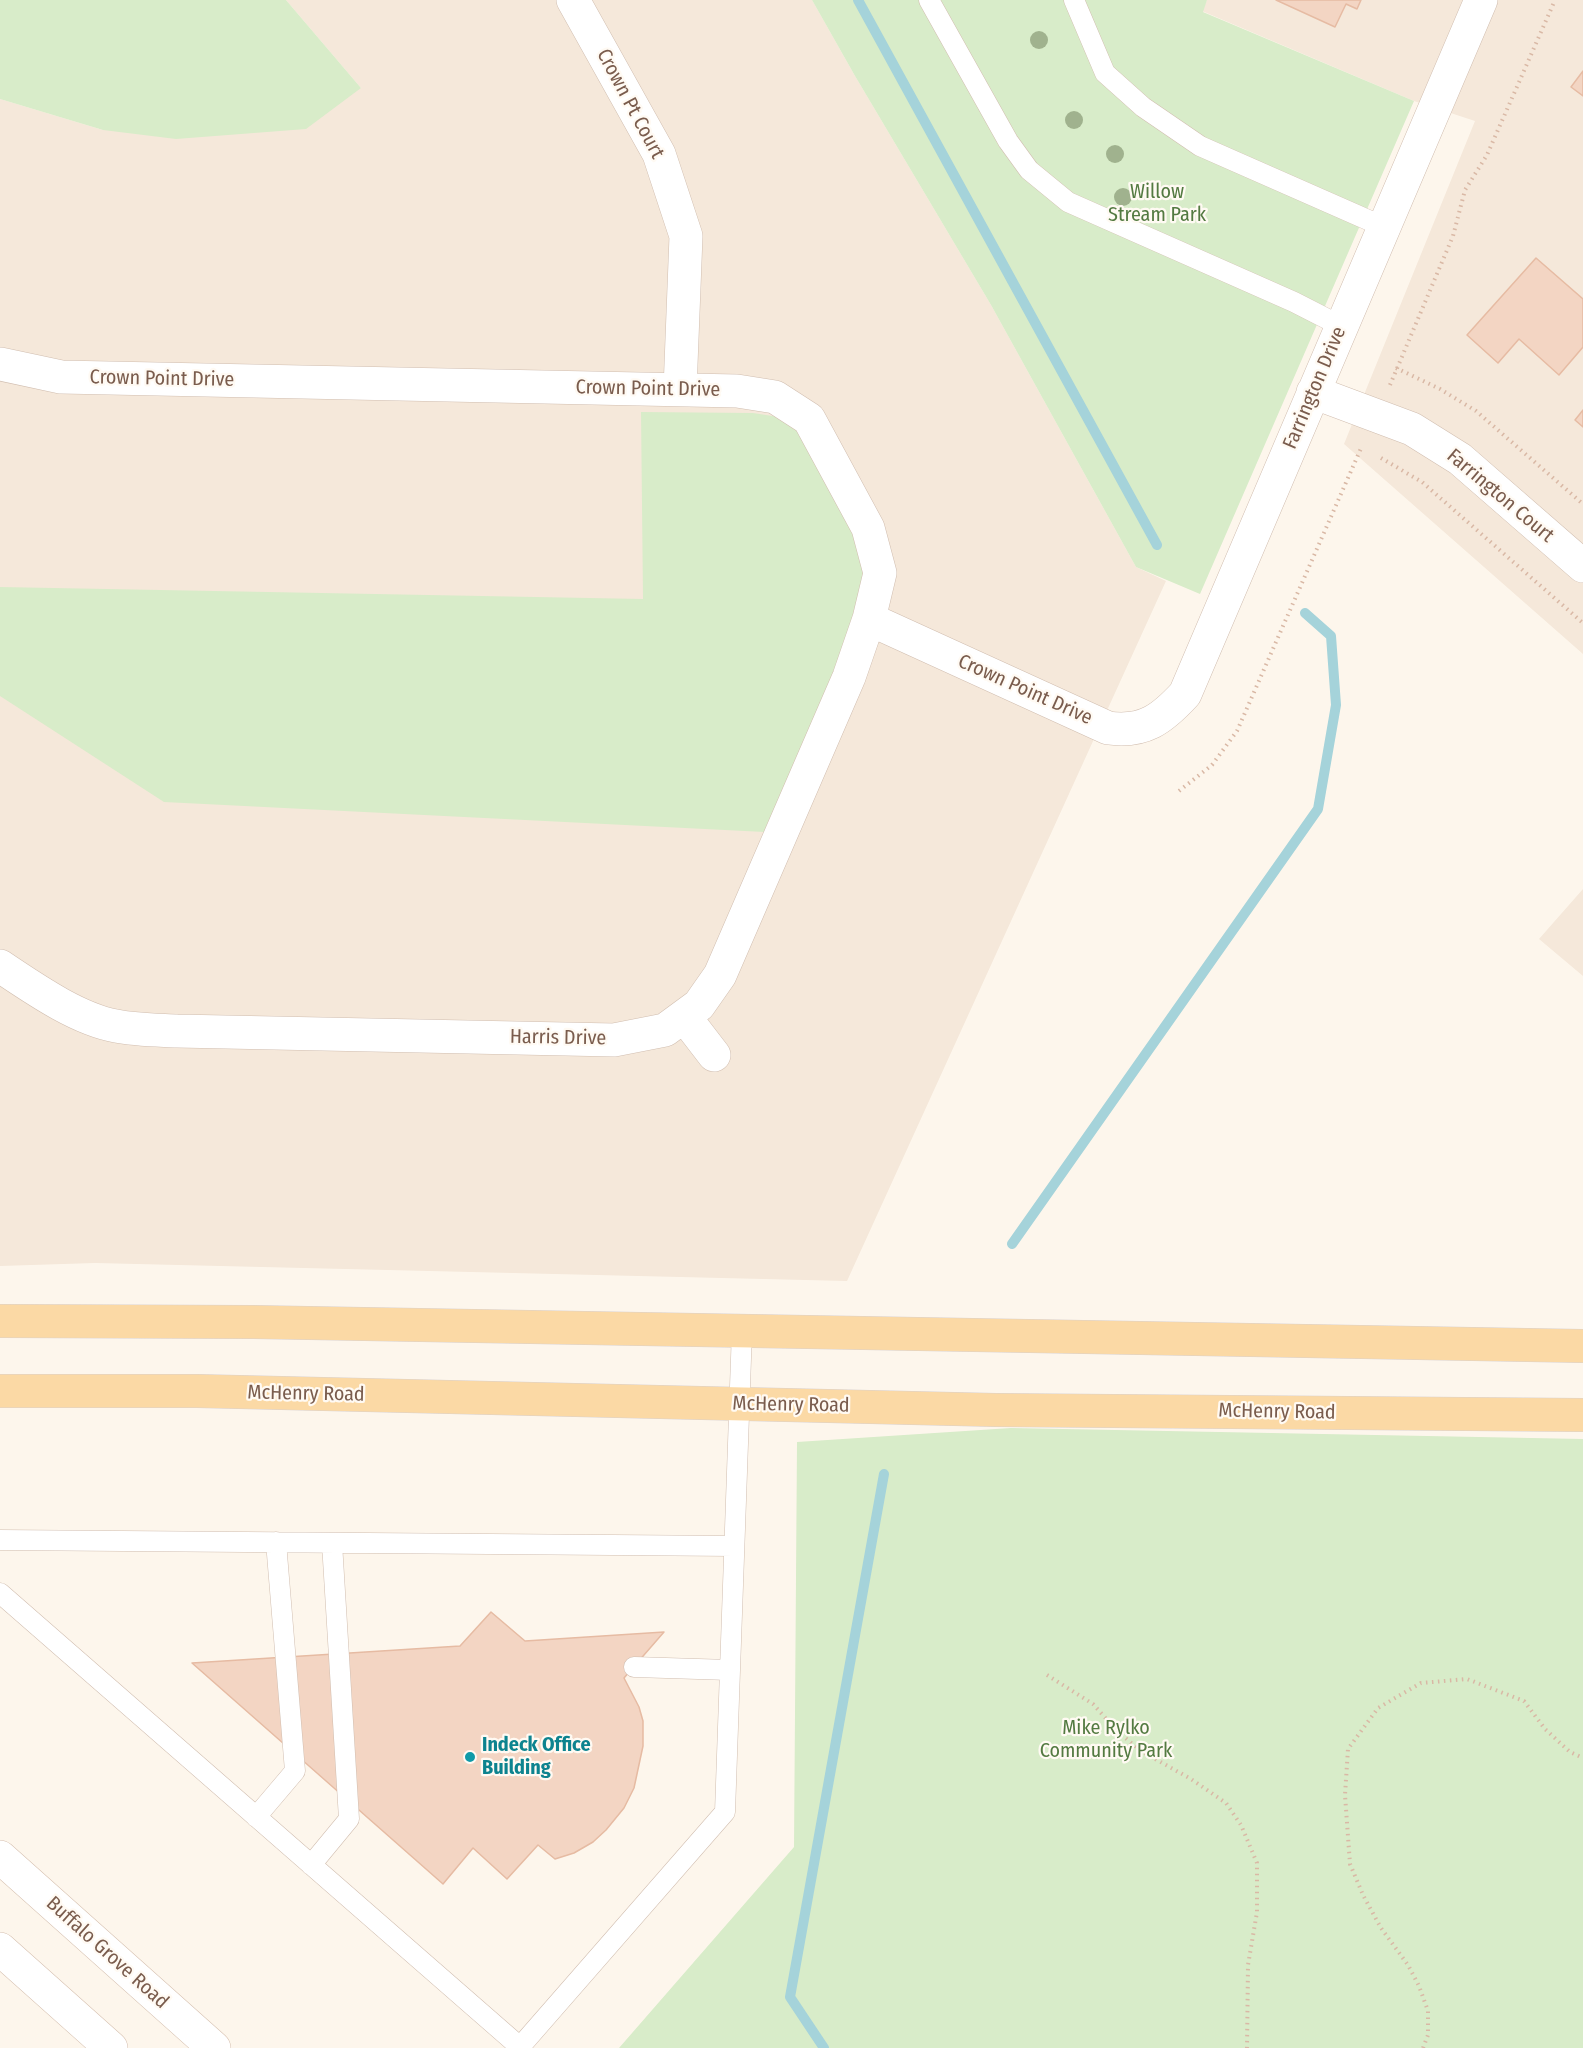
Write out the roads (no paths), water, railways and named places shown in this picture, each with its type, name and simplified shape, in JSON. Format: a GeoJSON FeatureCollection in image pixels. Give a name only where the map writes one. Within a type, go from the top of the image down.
{"type":"FeatureCollection","features":[{"type":"Feature","properties":{"kind":"main road"},"geometry":{"type":"LineString","coordinates":[[0,1321],[253,1322],[1583,1346]]}},
{"type":"Feature","properties":{"kind":"main road","name":"McHenry Road"},"geometry":{"type":"LineString","coordinates":[[0,1392],[197,1391],[996,1410],[1583,1415]]}},
{"type":"Feature","properties":{"kind":"street","name":"Crown Pt Court"},"geometry":{"type":"LineString","coordinates":[[573,0],[660,154],[686,236],[680,390]]}},
{"type":"Feature","properties":{"kind":"street","name":"Farrington Drive"},"geometry":{"type":"LineString","coordinates":[[1108,728],[1124,730],[1144,727],[1166,714],[1185,694],[1481,0]]}},
{"type":"Feature","properties":{"kind":"street","name":"Crown Point Drive"},"geometry":{"type":"LineString","coordinates":[[0,364],[61,377],[737,391],[775,397],[809,419],[868,528],[880,573],[869,619],[1108,728]]}},
{"type":"Feature","properties":{"kind":"street","name":"Farrington Court"},"geometry":{"type":"LineString","coordinates":[[1313,392],[1412,429],[1460,459],[1583,566]]}},
{"type":"Feature","properties":{"kind":"street","name":"Harris Drive"},"geometry":{"type":"LineString","coordinates":[[0,966],[31,987],[76,1012],[116,1026],[177,1031],[614,1040],[665,1030],[699,1005],[720,975],[849,677],[869,619]]}},
{"type":"Feature","properties":{"kind":"street"},"geometry":{"type":"LineString","coordinates":[[684,1016],[714,1055]]}},
{"type":"Feature","properties":{"kind":"street","name":"Buffalo Grove Road"},"geometry":{"type":"LineString","coordinates":[[0,1857],[214,2048]]}},
{"type":"Feature","properties":{"kind":"street"},"geometry":{"type":"LineString","coordinates":[[0,1949],[111,2048]]}},
{"type":"Feature","properties":{"kind":"lane"},"geometry":{"type":"LineString","coordinates":[[929,0],[1008,141],[1029,170],[1068,202],[1294,302],[1341,326]]}},
{"type":"Feature","properties":{"kind":"lane"},"geometry":{"type":"LineString","coordinates":[[1074,0],[1105,72],[1143,107],[1200,146],[1384,226]]}},
{"type":"Feature","properties":{"kind":"lane"},"geometry":{"type":"LineString","coordinates":[[0,1593],[520,2048],[725,1812],[742,1330]]}},
{"type":"Feature","properties":{"kind":"lane"},"geometry":{"type":"LineString","coordinates":[[0,1540],[735,1546]]}},
{"type":"Feature","properties":{"kind":"lane"},"geometry":{"type":"LineString","coordinates":[[256,1817],[295,1771],[276,1542]]}},
{"type":"Feature","properties":{"kind":"lane"},"geometry":{"type":"LineString","coordinates":[[311,1865],[349,1819],[332,1543]]}},
{"type":"Feature","properties":{"kind":"lane"},"geometry":{"type":"LineString","coordinates":[[634,1667],[730,1670]]}},
{"type":"Feature","properties":{"kind":"waterway"},"geometry":{"type":"LineString","coordinates":[[858,0],[1157,545]]}},
{"type":"Feature","properties":{"kind":"waterway"},"geometry":{"type":"LineString","coordinates":[[1012,1244],[1318,809],[1336,705],[1331,636],[1305,613]]}},
{"type":"Feature","properties":{"kind":"waterway"},"geometry":{"type":"LineString","coordinates":[[824,2048],[790,1997],[884,1474]]}},
{"type":"Feature","properties":{"kind":"place","name":"Indeck Office Building"},"geometry":{"type":"Point","coordinates":[470,1757]}},
{"type":"Feature","properties":{"kind":"park label","name":"Willow Stream Park"},"geometry":{"type":"Point","coordinates":[1157,204]}},
{"type":"Feature","properties":{"kind":"park label","name":"Mike Rylko Community Park"},"geometry":{"type":"Point","coordinates":[1106,1740]}}]}
